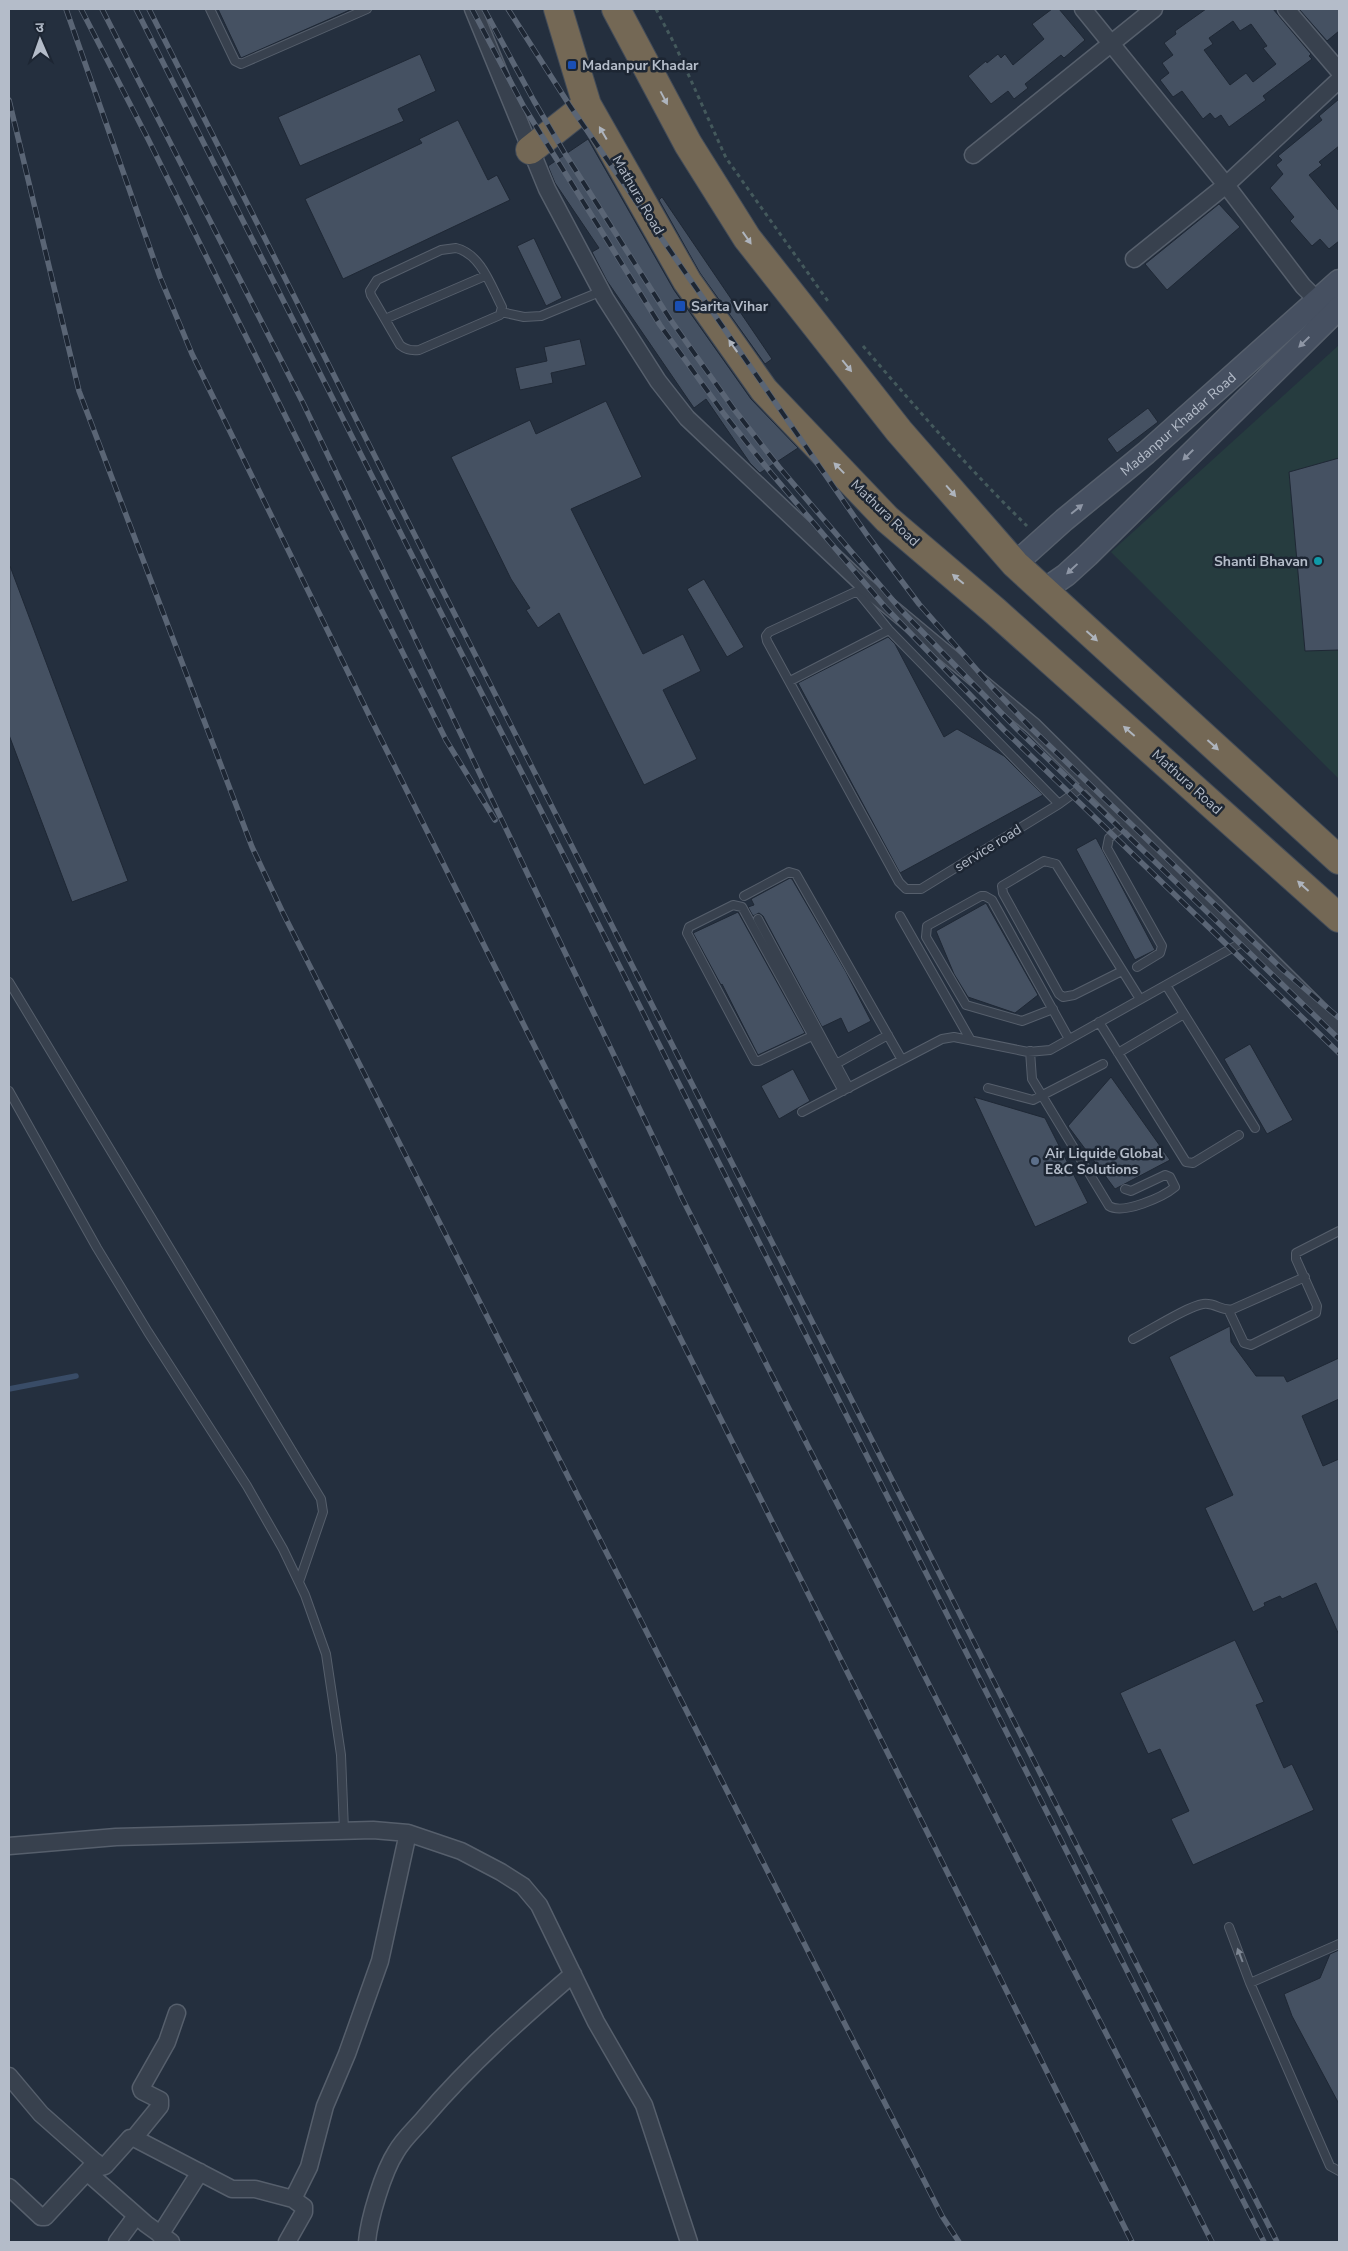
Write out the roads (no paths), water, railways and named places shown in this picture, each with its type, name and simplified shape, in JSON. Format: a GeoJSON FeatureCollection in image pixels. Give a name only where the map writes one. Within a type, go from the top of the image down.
{"type":"FeatureCollection","features":[{"type":"Feature","properties":{"kind":"highway","name":"Mathura Road"},"geometry":{"type":"LineString","coordinates":[[558,9],[587,105],[687,281],[764,390],[887,519],[995,611],[1339,918]]}},
{"type":"Feature","properties":{"kind":"highway"},"geometry":{"type":"LineString","coordinates":[[616,9],[688,144],[747,238],[899,431],[1015,564],[1339,860]]}},
{"type":"Feature","properties":{"kind":"highway"},"geometry":{"type":"LineString","coordinates":[[530,150],[587,105]]}},
{"type":"Feature","properties":{"kind":"street"},"geometry":{"type":"LineString","coordinates":[[474,9],[547,189],[602,291],[658,381],[687,418],[862,590],[1033,726],[1339,1029]]}},
{"type":"Feature","properties":{"kind":"street"},"geometry":{"type":"LineString","coordinates":[[1084,9],[1226,185],[1302,286],[1330,308]]}},
{"type":"Feature","properties":{"kind":"street"},"geometry":{"type":"LineString","coordinates":[[973,155],[1154,9]]}},
{"type":"Feature","properties":{"kind":"street"},"geometry":{"type":"LineString","coordinates":[[1286,9],[1339,72]]}},
{"type":"Feature","properties":{"kind":"street"},"geometry":{"type":"LineString","coordinates":[[1134,259],[1226,185],[1339,80]]}},
{"type":"Feature","properties":{"kind":"street","name":"Madanpur Khadar Road"},"geometry":{"type":"LineString","coordinates":[[1043,591],[1066,575],[1088,555],[1330,308],[1339,281]]}},
{"type":"Feature","properties":{"kind":"street","name":"Madanpur Khadar Road"},"geometry":{"type":"LineString","coordinates":[[1015,564],[1064,520],[1146,453],[1330,308]]}},
{"type":"Feature","properties":{"kind":"street"},"geometry":{"type":"LineString","coordinates":[[9,1846],[116,1838],[344,1830],[408,1833],[461,1851],[502,1872],[523,1886],[539,1905],[596,2022],[644,2105],[689,2242]]}},
{"type":"Feature","properties":{"kind":"street"},"geometry":{"type":"LineString","coordinates":[[293,2199],[309,2167],[325,2106],[347,2054],[380,1961],[408,1833]]}},
{"type":"Feature","properties":{"kind":"street"},"geometry":{"type":"LineString","coordinates":[[367,2242],[374,2209],[389,2164],[397,2150],[445,2094],[500,2037],[574,1974]]}},
{"type":"Feature","properties":{"kind":"street"},"geometry":{"type":"LineString","coordinates":[[9,2187],[43,2218],[91,2167],[105,2166],[130,2138],[134,2138],[160,2106],[160,2100],[142,2091],[141,2088],[167,2042],[177,2013]]}},
{"type":"Feature","properties":{"kind":"street"},"geometry":{"type":"LineString","coordinates":[[9,2076],[41,2114],[136,2216],[166,2239],[200,2172]]}},
{"type":"Feature","properties":{"kind":"street"},"geometry":{"type":"LineString","coordinates":[[134,2138],[236,2191],[255,2190],[293,2199],[304,2207],[304,2212],[287,2242]]}},
{"type":"Feature","properties":{"kind":"street"},"geometry":{"type":"LineString","coordinates":[[117,2242],[136,2216]]}},
{"type":"Feature","properties":{"kind":"lane"},"geometry":{"type":"LineString","coordinates":[[210,9],[235,60],[241,64],[367,9]]}},
{"type":"Feature","properties":{"kind":"lane"},"geometry":{"type":"LineString","coordinates":[[456,248],[467,250],[476,260],[485,276],[502,307],[496,319],[413,351],[400,345],[370,291],[377,280],[442,250],[456,248]]}},
{"type":"Feature","properties":{"kind":"lane"},"geometry":{"type":"LineString","coordinates":[[385,319],[485,276]]}},
{"type":"Feature","properties":{"kind":"lane"},"geometry":{"type":"LineString","coordinates":[[501,312],[524,317],[541,316],[602,291]]}},
{"type":"Feature","properties":{"kind":"lane"},"geometry":{"type":"LineString","coordinates":[[862,590],[878,617],[1059,804],[1089,782]]}},
{"type":"Feature","properties":{"kind":"lane","name":"service road"},"geometry":{"type":"LineString","coordinates":[[862,590],[769,632],[766,636],[899,882],[906,889],[921,889],[1059,804]]}},
{"type":"Feature","properties":{"kind":"lane"},"geometry":{"type":"LineString","coordinates":[[790,681],[890,630]]}},
{"type":"Feature","properties":{"kind":"lane"},"geometry":{"type":"LineString","coordinates":[[1129,822],[1109,838],[1107,848],[1162,946],[1160,953],[1137,967]]}},
{"type":"Feature","properties":{"kind":"lane"},"geometry":{"type":"LineString","coordinates":[[1122,971],[1074,995],[1063,996],[1059,994],[1003,893],[1002,886],[1044,861],[1056,864],[1140,999]]}},
{"type":"Feature","properties":{"kind":"lane"},"geometry":{"type":"LineString","coordinates":[[744,896],[789,872],[796,874],[902,1060]]}},
{"type":"Feature","properties":{"kind":"lane"},"geometry":{"type":"LineString","coordinates":[[1053,1009],[1022,1021],[966,1005],[926,937],[927,926],[981,896],[989,898],[1053,1009],[1070,1039]]}},
{"type":"Feature","properties":{"kind":"lane"},"geometry":{"type":"LineString","coordinates":[[812,1036],[759,1061],[755,1061],[687,933],[689,927],[733,905],[742,907],[812,1036],[846,1089]]}},
{"type":"Feature","properties":{"kind":"lane"},"geometry":{"type":"LineString","coordinates":[[900,916],[970,1039]]}},
{"type":"Feature","properties":{"kind":"lane"},"geometry":{"type":"LineString","coordinates":[[758,919],[836,1064],[846,1089]]}},
{"type":"Feature","properties":{"kind":"lane"},"geometry":{"type":"LineString","coordinates":[[802,1112],[942,1039],[954,1036],[1030,1051],[1050,1050],[1248,939]]}},
{"type":"Feature","properties":{"kind":"lane"},"geometry":{"type":"LineString","coordinates":[[9,982],[321,1499],[323,1512],[299,1582]]}},
{"type":"Feature","properties":{"kind":"lane"},"geometry":{"type":"LineString","coordinates":[[1166,985],[1255,1128]]}},
{"type":"Feature","properties":{"kind":"lane"},"geometry":{"type":"LineString","coordinates":[[1118,1053],[1184,1014]]}},
{"type":"Feature","properties":{"kind":"lane"},"geometry":{"type":"LineString","coordinates":[[1099,1022],[1186,1162],[1193,1163],[1238,1135]]}},
{"type":"Feature","properties":{"kind":"lane"},"geometry":{"type":"LineString","coordinates":[[836,1064],[888,1035]]}},
{"type":"Feature","properties":{"kind":"lane"},"geometry":{"type":"LineString","coordinates":[[1030,1051],[1030,1075],[1109,1206],[1113,1209],[1128,1209],[1175,1187],[1170,1177],[1165,1175],[1131,1191],[1125,1188]]}},
{"type":"Feature","properties":{"kind":"lane"},"geometry":{"type":"LineString","coordinates":[[988,1088],[1033,1100],[1043,1097],[1103,1064]]}},
{"type":"Feature","properties":{"kind":"lane"},"geometry":{"type":"LineString","coordinates":[[9,1091],[102,1256],[153,1340],[247,1486],[299,1582],[326,1654],[341,1755],[344,1830]]}},
{"type":"Feature","properties":{"kind":"lane"},"geometry":{"type":"LineString","coordinates":[[1133,1339],[1197,1306],[1214,1304],[1229,1310],[1244,1343],[1251,1345],[1318,1310],[1296,1259],[1296,1253],[1339,1232]]}},
{"type":"Feature","properties":{"kind":"lane"},"geometry":{"type":"LineString","coordinates":[[1229,1310],[1305,1277]]}},
{"type":"Feature","properties":{"kind":"lane"},"geometry":{"type":"LineString","coordinates":[[1229,1927],[1250,1982],[1330,2166],[1339,2171]]}},
{"type":"Feature","properties":{"kind":"lane"},"geometry":{"type":"LineString","coordinates":[[1250,1982],[1339,1944]]}},
{"type":"Feature","properties":{"kind":"waterway"},"geometry":{"type":"LineString","coordinates":[[9,1389],[76,1376]]}},
{"type":"Feature","properties":{"kind":"railway"},"geometry":{"type":"LineString","coordinates":[[66,9],[160,277],[192,354],[371,719],[1132,2242]]}},
{"type":"Feature","properties":{"kind":"railway"},"geometry":{"type":"LineString","coordinates":[[81,9],[148,139],[446,740],[495,820]]}},
{"type":"Feature","properties":{"kind":"railway"},"geometry":{"type":"LineString","coordinates":[[102,9],[303,403],[683,1200],[1212,2242]]}},
{"type":"Feature","properties":{"kind":"railway"},"geometry":{"type":"LineString","coordinates":[[136,9],[1264,2242]]}},
{"type":"Feature","properties":{"kind":"railway"},"geometry":{"type":"LineString","coordinates":[[149,9],[1277,2242]]}},
{"type":"Feature","properties":{"kind":"railway"},"geometry":{"type":"LineString","coordinates":[[472,9],[524,107],[660,325],[724,414],[771,473],[886,608],[1004,730],[1339,1053]]}},
{"type":"Feature","properties":{"kind":"railway"},"geometry":{"type":"LineString","coordinates":[[484,9],[564,152],[670,319],[733,408],[779,467],[902,611],[1018,730],[1339,1039]]}},
{"type":"Feature","properties":{"kind":"railway"},"geometry":{"type":"LineString","coordinates":[[508,9],[570,106],[867,535],[919,604],[991,686],[1031,728],[1283,970],[1339,1018]]}},
{"type":"Feature","properties":{"kind":"railway"},"geometry":{"type":"LineString","coordinates":[[9,100],[79,391],[252,847],[283,913],[942,2216],[959,2242]]}},
{"type":"Feature","properties":{"kind":"place","name":"Madanpur Khadar"},"geometry":{"type":"Point","coordinates":[572,65]}},
{"type":"Feature","properties":{"kind":"place","name":"Sarita Vihar"},"geometry":{"type":"Point","coordinates":[680,306]}},
{"type":"Feature","properties":{"kind":"place","name":"Shanti Bhavan"},"geometry":{"type":"Point","coordinates":[1318,561]}},
{"type":"Feature","properties":{"kind":"place","name":"Air Liquide Global E&C Solutions"},"geometry":{"type":"Point","coordinates":[1035,1161]}}]}
